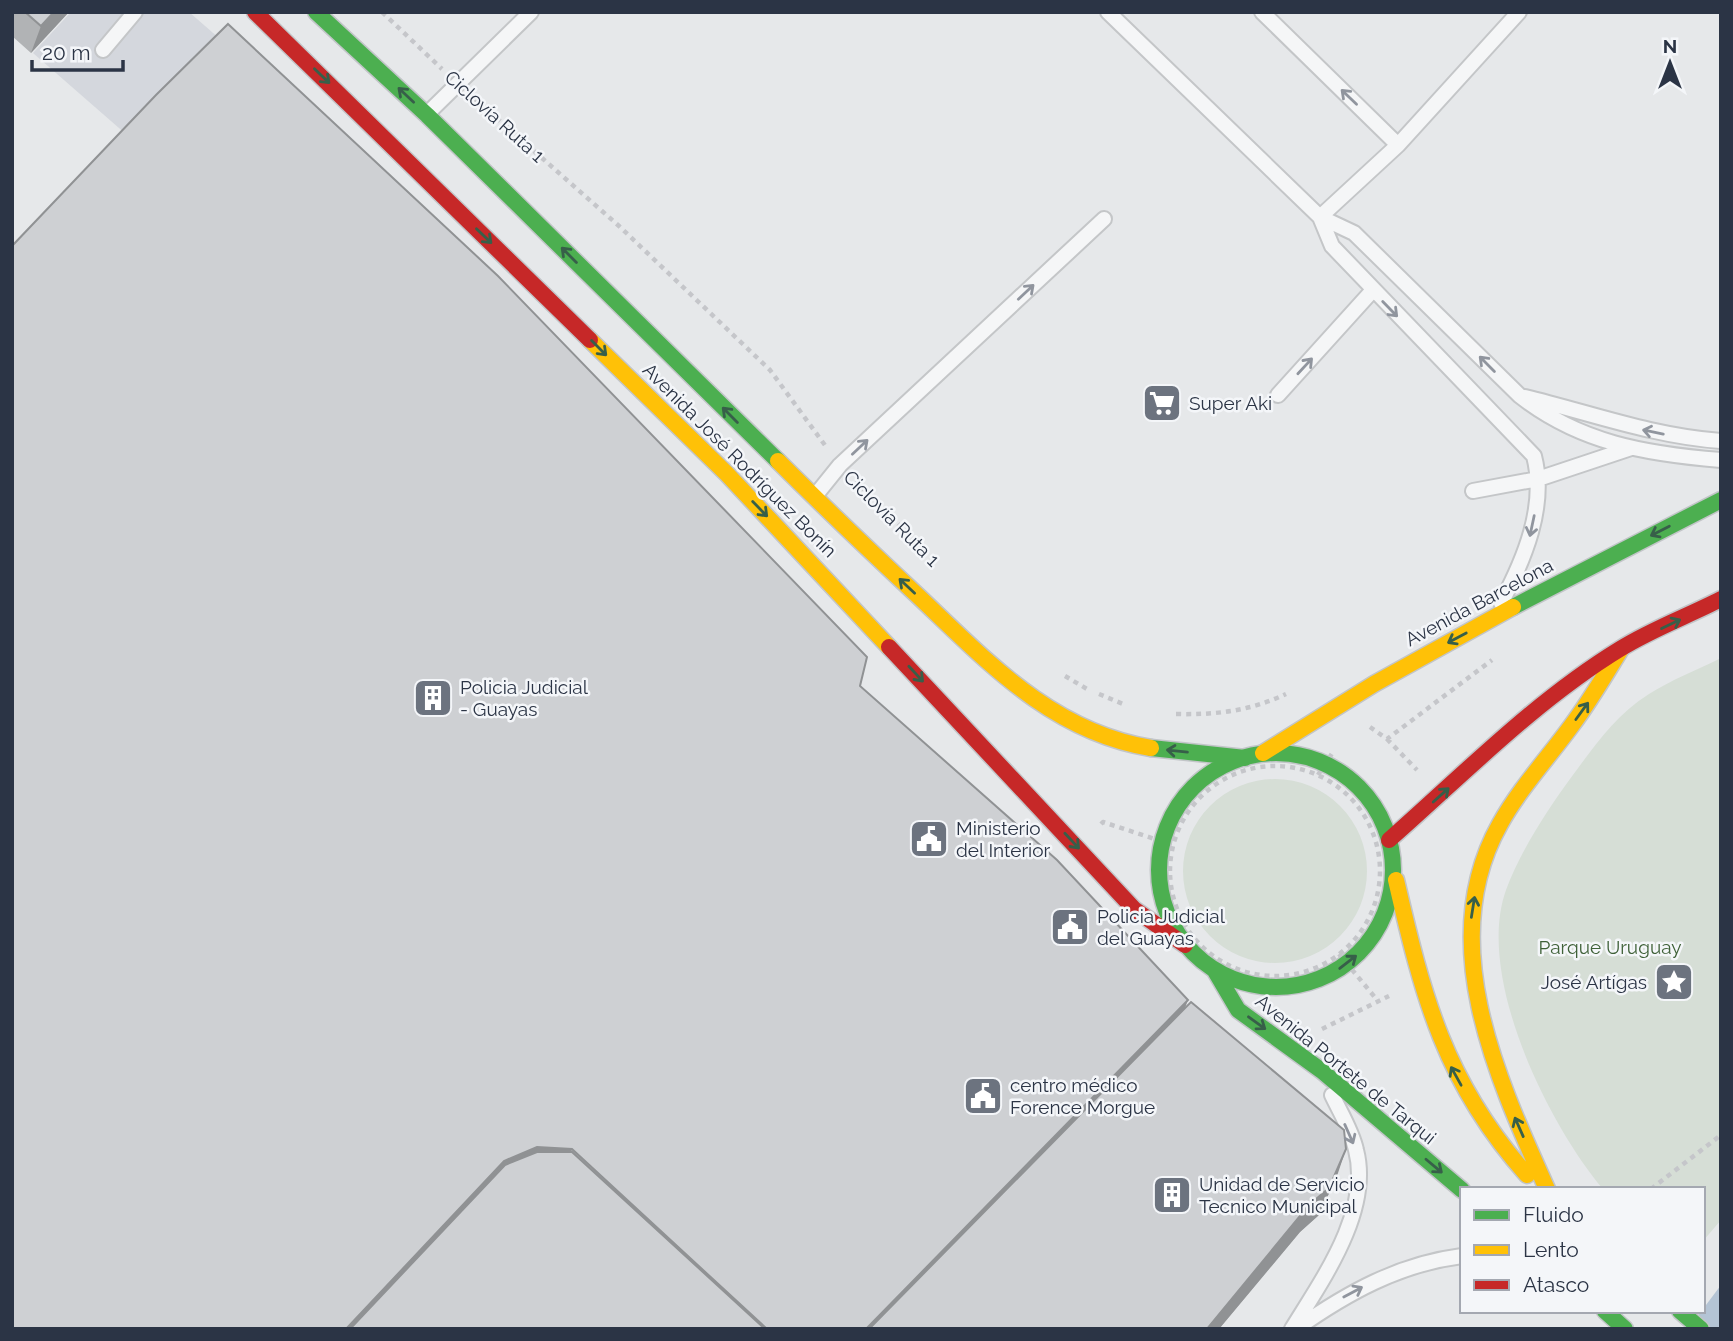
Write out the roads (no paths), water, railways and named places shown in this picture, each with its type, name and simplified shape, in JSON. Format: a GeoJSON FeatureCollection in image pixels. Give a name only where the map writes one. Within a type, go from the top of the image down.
{"type":"FeatureCollection","features":[{"type":"Feature","properties":{"kind":"main road","name":"Avenida José Rodríguez Bonín"},"geometry":{"type":"LineString","coordinates":[[255,12],[292,56],[828,580],[1078,847],[1131,913],[1185,946]]}},
{"type":"Feature","properties":{"kind":"main road","name":"Avenida José Rodríguez Bonín"},"geometry":{"type":"LineString","coordinates":[[316,12],[427,115],[814,497],[1011,684],[1061,718],[1102,737],[1148,747],[1245,758]]}},
{"type":"Feature","properties":{"kind":"main road","name":"Avenida Barcelona"},"geometry":{"type":"LineString","coordinates":[[1263,752],[1338,704],[1493,618],[1721,500]]}},
{"type":"Feature","properties":{"kind":"main road"},"geometry":{"type":"LineString","coordinates":[[1390,840],[1537,709],[1621,649],[1721,599]]}},
{"type":"Feature","properties":{"kind":"main road"},"geometry":{"type":"LineString","coordinates":[[1546,1187],[1516,1119],[1485,1023],[1469,939],[1473,903],[1490,842],[1528,781],[1584,708],[1621,649]]}},
{"type":"Feature","properties":{"kind":"main road"},"geometry":{"type":"LineString","coordinates":[[1394,871],[1388,907],[1372,939],[1316,981],[1282,988],[1247,985],[1215,971],[1185,946],[1170,922],[1161,896],[1158,868],[1168,843],[1174,813],[1192,788],[1217,769],[1263,752],[1304,755],[1341,770],[1359,786],[1379,812],[1390,840],[1394,871],[1422,993],[1449,1064],[1492,1133],[1539,1187]]}},
{"type":"Feature","properties":{"kind":"main road","name":"Avenida Portete de Tarqui"},"geometry":{"type":"LineString","coordinates":[[1215,971],[1238,1010],[1322,1071],[1460,1188]]}},
{"type":"Feature","properties":{"kind":"main road"},"geometry":{"type":"LineString","coordinates":[[1607,1313],[1625,1329]]}},
{"type":"Feature","properties":{"kind":"main road"},"geometry":{"type":"LineString","coordinates":[[1682,1313],[1701,1329]]}},
{"type":"Feature","properties":{"kind":"lane"},"geometry":{"type":"LineString","coordinates":[[103,50],[135,12]]}},
{"type":"Feature","properties":{"kind":"lane"},"geometry":{"type":"LineString","coordinates":[[427,115],[531,12]]}},
{"type":"Feature","properties":{"kind":"lane"},"geometry":{"type":"LineString","coordinates":[[1108,12],[1320,217],[1354,233],[1520,396],[1549,419],[1580,434],[1632,447],[1721,460]]}},
{"type":"Feature","properties":{"kind":"lane"},"geometry":{"type":"LineString","coordinates":[[1262,12],[1398,145]]}},
{"type":"Feature","properties":{"kind":"lane"},"geometry":{"type":"LineString","coordinates":[[1320,217],[1398,145],[1519,12]]}},
{"type":"Feature","properties":{"kind":"lane"},"geometry":{"type":"LineString","coordinates":[[1320,217],[1332,246],[1534,456],[1538,479],[1528,546],[1493,618]]}},
{"type":"Feature","properties":{"kind":"lane"},"geometry":{"type":"LineString","coordinates":[[814,497],[840,465],[1104,219]]}},
{"type":"Feature","properties":{"kind":"lane"},"geometry":{"type":"LineString","coordinates":[[1278,395],[1373,290]]}},
{"type":"Feature","properties":{"kind":"lane"},"geometry":{"type":"LineString","coordinates":[[1520,396],[1633,428],[1681,438],[1721,441]]}},
{"type":"Feature","properties":{"kind":"lane"},"geometry":{"type":"LineString","coordinates":[[1473,491],[1538,479],[1632,447]]}},
{"type":"Feature","properties":{"kind":"lane"},"geometry":{"type":"LineString","coordinates":[[813,596],[828,580]]}},
{"type":"Feature","properties":{"kind":"lane"},"geometry":{"type":"LineString","coordinates":[[1294,1329],[1335,1258],[1346,1233],[1358,1184],[1356,1149],[1322,1071]]}},
{"type":"Feature","properties":{"kind":"lane"},"geometry":{"type":"LineString","coordinates":[[1294,1329],[1354,1291],[1386,1276],[1419,1265],[1460,1256]]}},
{"type":"Feature","properties":{"kind":"water"},"geometry":{"type":"Polygon","coordinates":[[[1721,1285],[1721,1329],[1688,1329],[1700,1313],[1705,1313],[1705,1306],[1721,1285]]]}},
{"type":"Feature","properties":{"kind":"place","name":"Super Aki"},"geometry":{"type":"Point","coordinates":[1162,403]}},
{"type":"Feature","properties":{"kind":"place","name":"Policia Judicial - Guayas"},"geometry":{"type":"Point","coordinates":[433,698]}},
{"type":"Feature","properties":{"kind":"place","name":"Ministerio del Interior"},"geometry":{"type":"Point","coordinates":[929,839]}},
{"type":"Feature","properties":{"kind":"place","name":"Policia Judicial del Guayas"},"geometry":{"type":"Point","coordinates":[1070,927]}},
{"type":"Feature","properties":{"kind":"place","name":"José Artígas"},"geometry":{"type":"Point","coordinates":[1674,982]}},
{"type":"Feature","properties":{"kind":"place","name":"centro médico Forence Morgue"},"geometry":{"type":"Point","coordinates":[983,1096]}},
{"type":"Feature","properties":{"kind":"place","name":"Unidad de Servicio Tecnico Municipal"},"geometry":{"type":"Point","coordinates":[1172,1195]}},
{"type":"Feature","properties":{"kind":"park label","name":"Parque Uruguay"},"geometry":{"type":"Point","coordinates":[1610,947]}}]}
